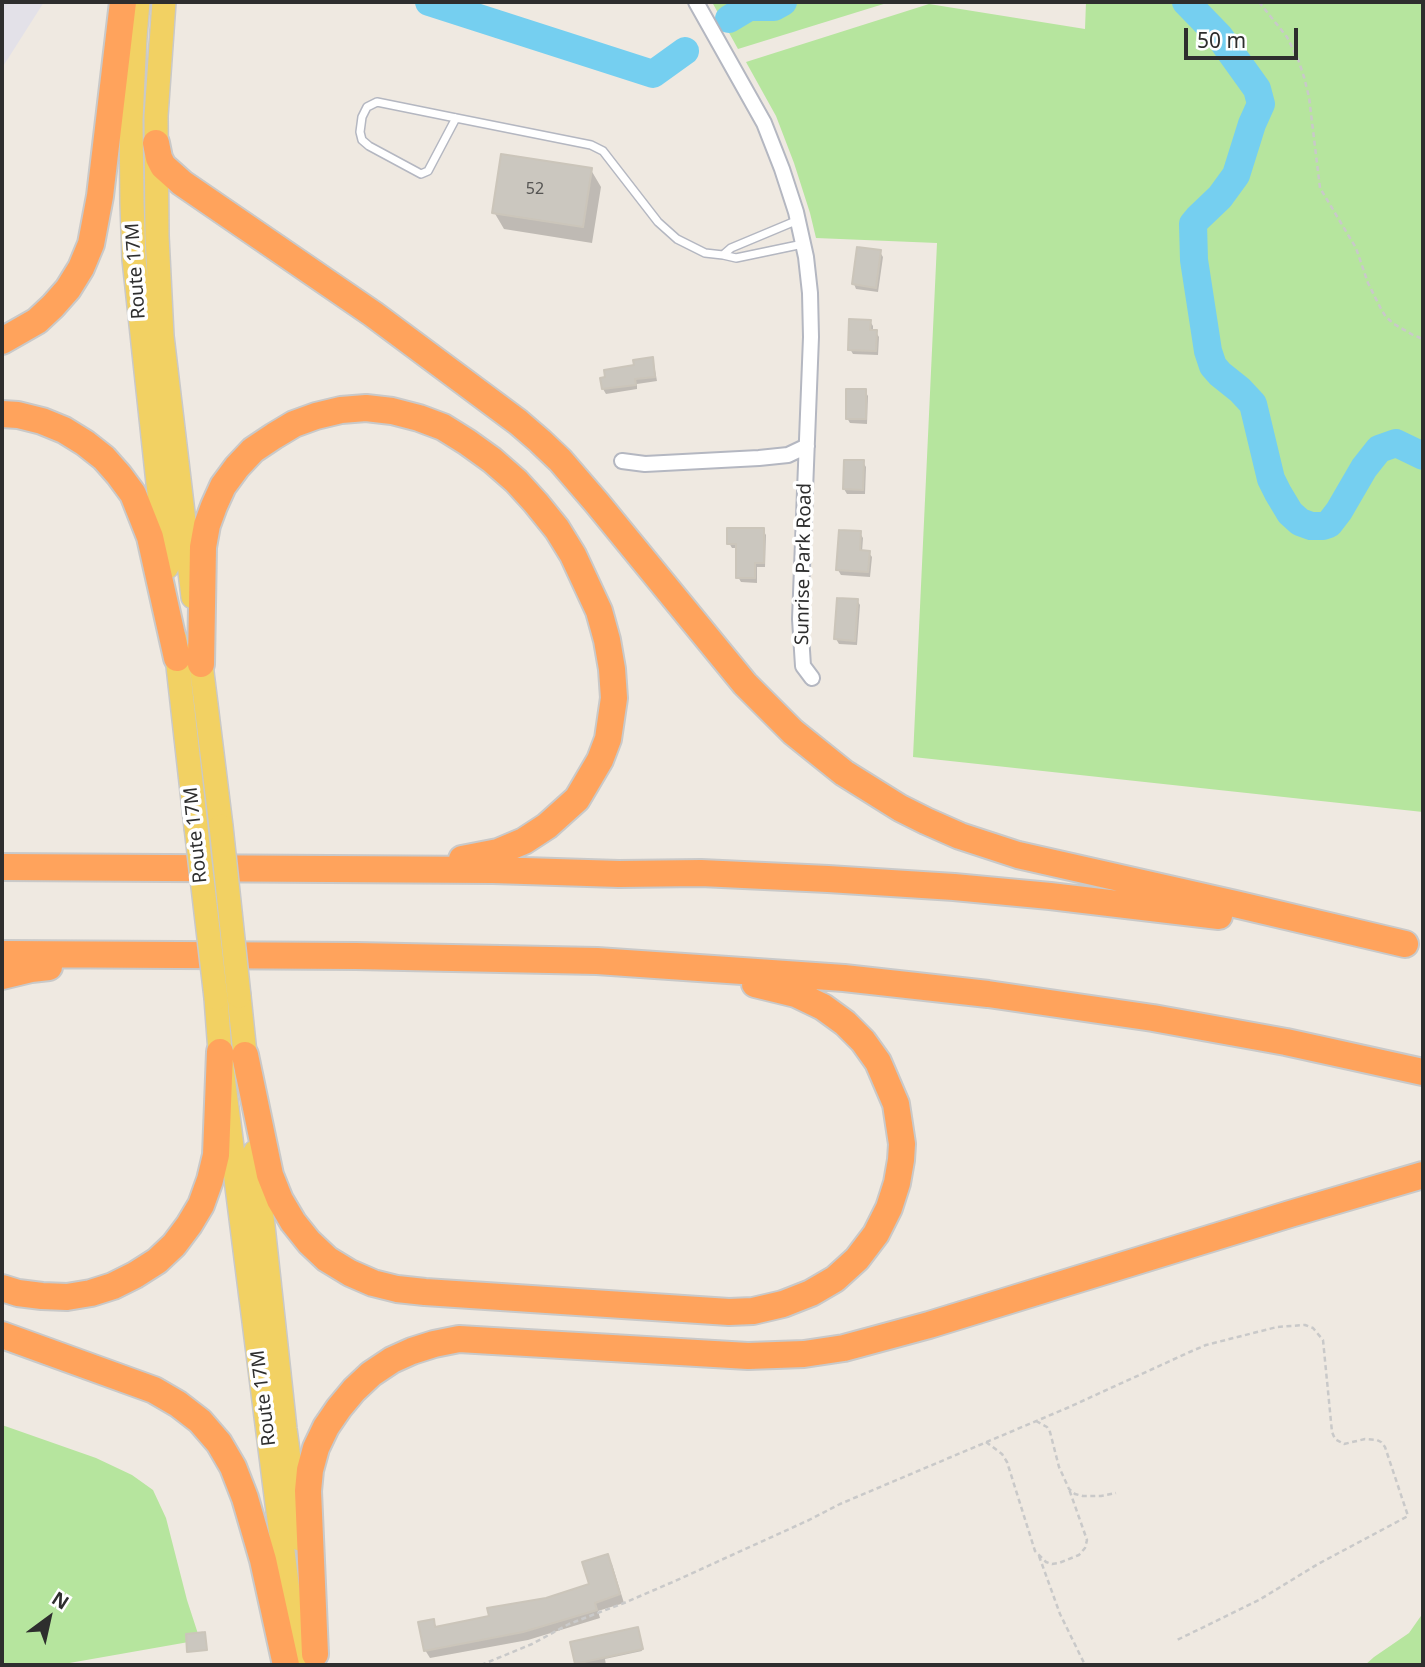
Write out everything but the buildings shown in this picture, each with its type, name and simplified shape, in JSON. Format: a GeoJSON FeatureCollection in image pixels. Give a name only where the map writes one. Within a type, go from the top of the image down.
{"type":"FeatureCollection","features":[{"type":"Feature","properties":{"kind":"highway"},"geometry":{"type":"LineString","coordinates":[[2,341],[37,321],[53,306],[81,268],[91,244],[100,195],[123,2]]}},
{"type":"Feature","properties":{"kind":"highway"},"geometry":{"type":"LineString","coordinates":[[156,143],[163,166],[182,183],[373,314],[540,441],[597,503],[745,684],[818,754],[864,786],[900,808],[960,836],[1018,855],[1414,946]]}},
{"type":"Feature","properties":{"kind":"highway"},"geometry":{"type":"LineString","coordinates":[[189,661],[203,547],[214,506],[223,486],[253,450],[294,424],[341,410],[366,408],[419,418],[443,428],[492,460],[536,503],[573,555],[599,611],[607,640],[614,698],[608,739],[600,760],[577,799],[547,826],[524,841],[498,852],[471,858],[366,870]]}},
{"type":"Feature","properties":{"kind":"highway"},"geometry":{"type":"LineString","coordinates":[[2,414],[42,421],[64,430],[104,458],[119,475],[133,494],[150,537],[189,661]]}},
{"type":"Feature","properties":{"kind":"highway"},"geometry":{"type":"LineString","coordinates":[[2,867],[493,870],[828,878],[1050,896],[1234,918],[1414,946]]}},
{"type":"Feature","properties":{"kind":"highway"},"geometry":{"type":"LineString","coordinates":[[2,954],[356,956],[597,961],[844,978],[988,994],[1153,1018],[1286,1042],[1423,1072]]}},
{"type":"Feature","properties":{"kind":"highway"},"geometry":{"type":"LineString","coordinates":[[2,976],[32,969],[166,955]]}},
{"type":"Feature","properties":{"kind":"highway"},"geometry":{"type":"LineString","coordinates":[[233,1054],[270,1175],[293,1222],[327,1259],[373,1283],[425,1292],[729,1312],[753,1311],[783,1304],[823,1286],[857,1259],[876,1234],[889,1208],[897,1183],[901,1160],[901,1131],[897,1104],[878,1062],[863,1041],[845,1023],[823,1007],[796,994],[769,986],[619,963]]}},
{"type":"Feature","properties":{"kind":"highway"},"geometry":{"type":"LineString","coordinates":[[2,1288],[42,1296],[67,1297],[91,1293],[135,1275],[157,1261],[174,1245],[201,1205],[210,1180],[233,1054]]}},
{"type":"Feature","properties":{"kind":"highway"},"geometry":{"type":"LineString","coordinates":[[310,1661],[308,1491],[316,1448],[326,1427],[354,1390],[371,1374],[412,1351],[459,1339],[748,1356],[793,1355],[844,1348],[929,1325],[1423,1175]]}},
{"type":"Feature","properties":{"kind":"highway"},"geometry":{"type":"LineString","coordinates":[[2,1335],[154,1390],[200,1421],[213,1436],[233,1467],[245,1498],[263,1560],[286,1665]]}},
{"type":"Feature","properties":{"kind":"main road","name":"Route 17M"},"geometry":{"type":"LineString","coordinates":[[138,2],[131,120],[134,259],[189,661],[221,826],[239,996],[233,1054]]}},
{"type":"Feature","properties":{"kind":"main road","name":"Route 17M"},"geometry":{"type":"LineString","coordinates":[[164,2],[158,76],[157,236],[162,337],[189,661],[195,827],[215,998],[233,1054],[285,1429],[310,1661]]}},
{"type":"Feature","properties":{"kind":"street","name":"Sunrise Park Road"},"geometry":{"type":"LineString","coordinates":[[696,2],[764,123],[782,169],[803,244],[810,293],[811,337],[800,619],[803,666],[812,678]]}},
{"type":"Feature","properties":{"kind":"street","name":"Sunrise Park Road"},"geometry":{"type":"LineString","coordinates":[[622,461],[645,464],[759,458],[788,455],[807,446]]}},
{"type":"Feature","properties":{"kind":"lane"},"geometry":{"type":"LineString","coordinates":[[456,118],[428,172],[421,174],[369,146],[362,140],[360,132],[366,107],[377,102],[591,145],[603,151],[657,222],[692,248],[736,258],[803,244]]}},
{"type":"Feature","properties":{"kind":"lane"},"geometry":{"type":"LineString","coordinates":[[723,255],[731,247],[797,220]]}},
{"type":"Feature","properties":{"kind":"path"},"geometry":{"type":"LineString","coordinates":[[1259,2],[1287,37],[1298,59],[1309,97],[1320,188],[1356,248],[1368,283],[1381,309],[1394,324],[1423,339]]}},
{"type":"Feature","properties":{"kind":"path"},"geometry":{"type":"LineString","coordinates":[[481,1665],[532,1644],[569,1624],[675,1581],[840,1504],[1206,1345],[1277,1327],[1305,1325],[1313,1328],[1323,1340],[1335,1440],[1344,1444],[1365,1439],[1381,1442],[1408,1516],[1300,1574],[1259,1601],[1175,1641]]}},
{"type":"Feature","properties":{"kind":"path"},"geometry":{"type":"LineString","coordinates":[[985,1442],[1002,1454],[1007,1462],[1030,1538],[1039,1556],[1052,1564],[1079,1555],[1085,1548],[1085,1532],[1059,1467],[1050,1432],[1036,1421]]}},
{"type":"Feature","properties":{"kind":"path"},"geometry":{"type":"LineString","coordinates":[[1069,1489],[1083,1496],[1116,1493]]}},
{"type":"Feature","properties":{"kind":"path"},"geometry":{"type":"LineString","coordinates":[[1039,1556],[1060,1614],[1085,1665]]}},
{"type":"Feature","properties":{"kind":"shaded area"},"geometry":{"type":"Polygon","coordinates":[[[2,2],[44,2],[2,68],[2,2]]]}},
{"type":"Feature","properties":{"kind":"green space"},"geometry":{"type":"Polygon","coordinates":[[[712,2],[890,2],[738,49],[712,2]]]}},
{"type":"Feature","properties":{"kind":"green space"},"geometry":{"type":"Polygon","coordinates":[[[1086,2],[1423,2],[1423,812],[913,757],[937,243],[816,238],[794,163],[776,116],[746,62],[929,4],[1085,29],[1086,2]]]}},
{"type":"Feature","properties":{"kind":"green space"},"geometry":{"type":"Polygon","coordinates":[[[2,1425],[96,1458],[132,1475],[153,1490],[166,1518],[200,1640],[58,1665],[2,1665],[2,1425]]]}},
{"type":"Feature","properties":{"kind":"green space"},"geometry":{"type":"Polygon","coordinates":[[[1423,1613],[1423,1665],[1365,1665],[1409,1633],[1423,1613]]]}},
{"type":"Feature","properties":{"kind":"waterway"},"geometry":{"type":"LineString","coordinates":[[429,2],[653,74],[685,51]]}},
{"type":"Feature","properties":{"kind":"waterway"},"geometry":{"type":"LineString","coordinates":[[729,19],[749,7],[774,7],[783,2]]}},
{"type":"Feature","properties":{"kind":"waterway"},"geometry":{"type":"LineString","coordinates":[[1186,2],[1219,36],[1257,89],[1261,104],[1236,175],[1220,197],[1193,224],[1194,260],[1208,351],[1213,366],[1253,404],[1271,479],[1278,493],[1290,513],[1300,522],[1323,526],[1329,524],[1339,511],[1364,468],[1379,449],[1396,443],[1423,456]]}}]}
